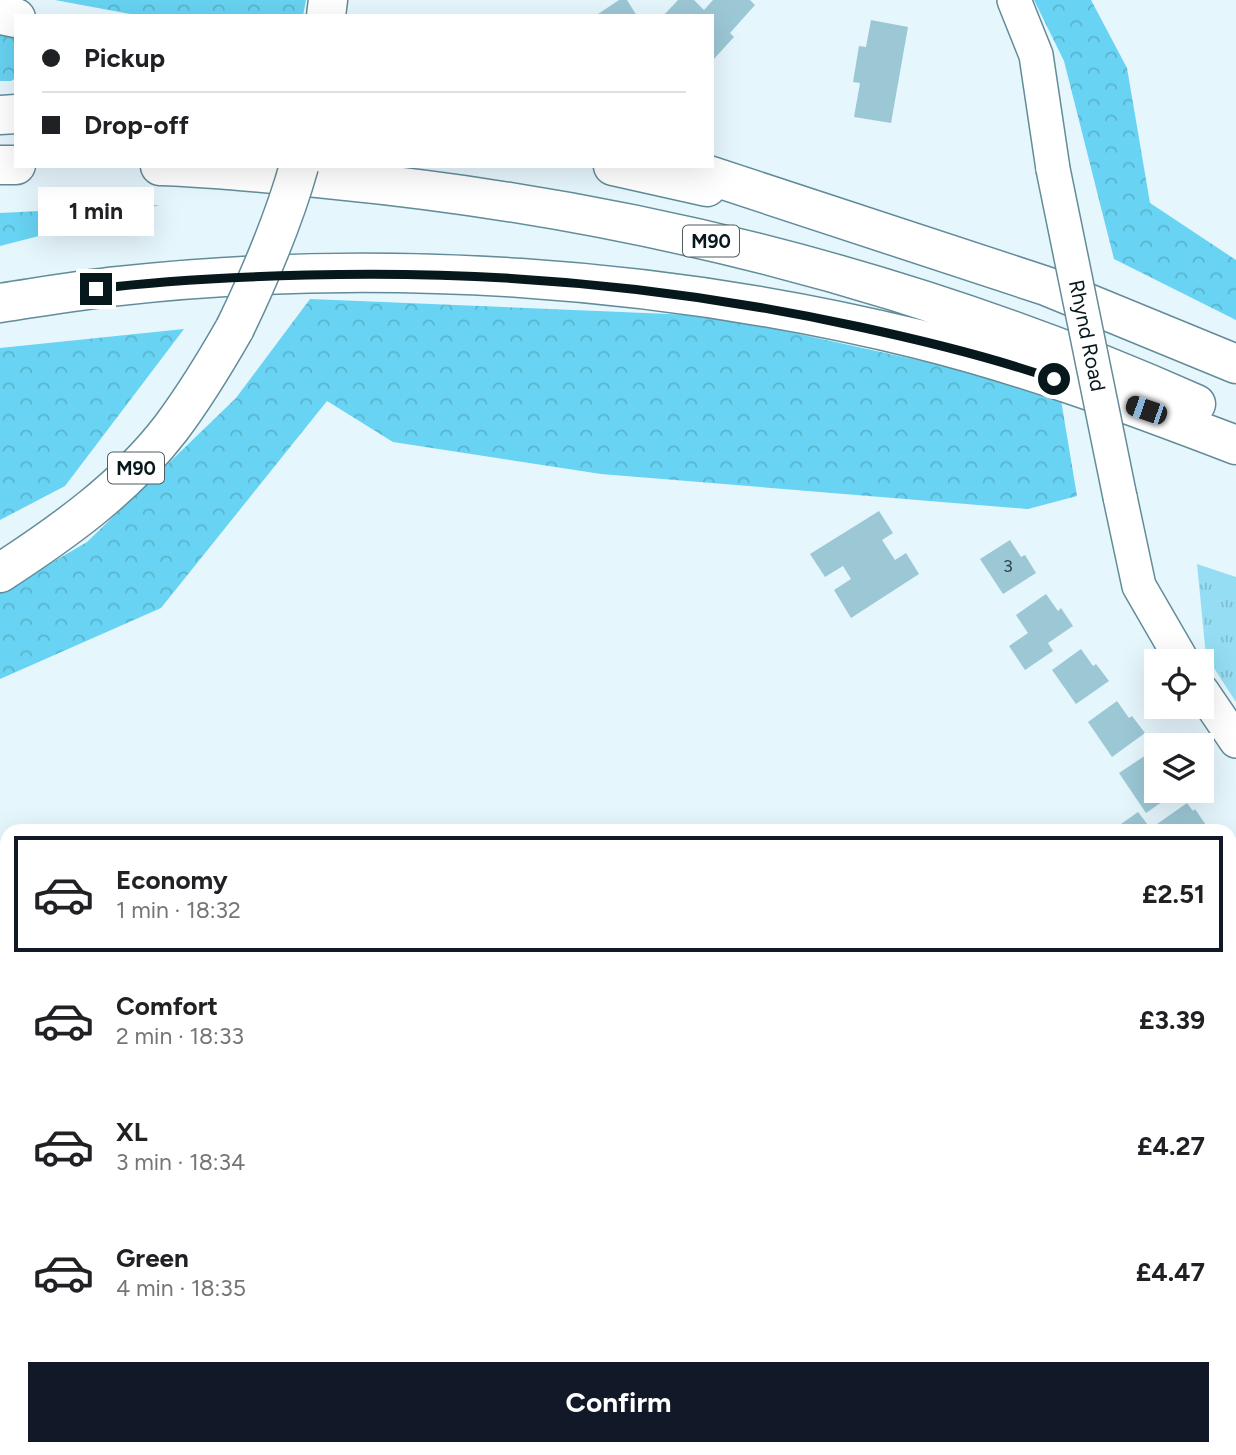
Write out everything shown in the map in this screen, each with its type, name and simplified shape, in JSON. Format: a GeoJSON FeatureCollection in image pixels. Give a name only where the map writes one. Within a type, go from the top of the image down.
{"type":"FeatureCollection","features":[{"type":"Feature","properties":{"kind":"highway","name":"M90"},"geometry":{"type":"LineString","coordinates":[[191,168],[411,187],[553,209],[681,234],[788,260],[972,315],[1134,376],[1236,422]]}},
{"type":"Feature","properties":{"kind":"highway","name":"M90"},"geometry":{"type":"LineString","coordinates":[[0,573],[95,506],[138,466],[170,430],[203,384],[235,328],[261,274],[298,168]]}},
{"type":"Feature","properties":{"kind":"highway","name":"M90"},"geometry":{"type":"LineString","coordinates":[[622,168],[782,205],[908,239]]}},
{"type":"Feature","properties":{"kind":"highway","name":"M90"},"geometry":{"type":"LineString","coordinates":[[687,168],[1046,286],[1236,364]]}},
{"type":"Feature","properties":{"kind":"highway"},"geometry":{"type":"LineString","coordinates":[[0,303],[145,284],[233,277],[365,273],[475,275],[614,286],[789,312],[918,339],[1031,371],[1236,445]]}},
{"type":"Feature","properties":{"kind":"street","name":"Rhynd Road"},"geometry":{"type":"LineString","coordinates":[[1014,0],[1036,55],[1053,169],[1139,586],[1175,649]]}},
{"type":"Feature","properties":{"kind":"street"},"geometry":{"type":"LineString","coordinates":[[1214,709],[1236,741]]}},
{"type":"Feature","properties":{"kind":"green space"},"geometry":{"type":"Polygon","coordinates":[[[55,0],[306,0],[303,14],[130,14],[55,0]]]}},
{"type":"Feature","properties":{"kind":"green space"},"geometry":{"type":"Polygon","coordinates":[[[1034,0],[1091,0],[1127,68],[1150,203],[1236,260],[1236,320],[1114,259],[1064,61],[1034,0]]]}},
{"type":"Feature","properties":{"kind":"green space"},"geometry":{"type":"Polygon","coordinates":[[[0,33],[14,37],[14,79],[0,81],[0,33]]]}},
{"type":"Feature","properties":{"kind":"green space"},"geometry":{"type":"Polygon","coordinates":[[[160,205],[0,246],[0,213],[160,205]]]}},
{"type":"Feature","properties":{"kind":"green space"},"geometry":{"type":"Polygon","coordinates":[[[310,299],[716,316],[1060,394],[1077,496],[1028,509],[601,474],[393,442],[327,401],[161,608],[0,679],[0,593],[87,542],[236,398],[310,299]]]}},
{"type":"Feature","properties":{"kind":"green space"},"geometry":{"type":"Polygon","coordinates":[[[184,329],[65,486],[0,520],[0,348],[184,329]]]}},
{"type":"Feature","properties":{"kind":"green space"},"geometry":{"type":"Polygon","coordinates":[[[1197,564],[1236,577],[1236,702],[1214,668],[1214,649],[1205,649],[1197,564]]]}},
{"type":"Feature","properties":{"kind":"building"},"geometry":{"type":"Polygon","coordinates":[[[619,0],[627,0],[636,14],[598,14],[619,0]]]}},
{"type":"Feature","properties":{"kind":"building"},"geometry":{"type":"Polygon","coordinates":[[[678,0],[694,0],[704,10],[713,0],[750,0],[755,5],[730,33],[734,37],[714,59],[714,14],[665,14],[678,0]]]}},
{"type":"Feature","properties":{"kind":"building"},"geometry":{"type":"Polygon","coordinates":[[[871,20],[908,27],[891,123],[854,117],[860,83],[853,82],[859,46],[866,47],[871,20]]]}},
{"type":"Feature","properties":{"kind":"building"},"geometry":{"type":"Polygon","coordinates":[[[879,511],[893,533],[882,540],[895,560],[906,553],[919,574],[851,618],[834,590],[851,579],[843,566],[825,577],[810,554],[879,511]]]}},
{"type":"Feature","properties":{"kind":"building"},"geometry":{"type":"Polygon","coordinates":[[[1010,540],[1021,557],[1025,555],[1036,573],[1003,594],[980,559],[1010,540]]]}},
{"type":"Feature","properties":{"kind":"building"},"geometry":{"type":"Polygon","coordinates":[[[1046,594],[1058,611],[1061,608],[1073,626],[1048,643],[1053,651],[1025,670],[1009,646],[1028,633],[1016,615],[1046,594]]]}},
{"type":"Feature","properties":{"kind":"building"},"geometry":{"type":"Polygon","coordinates":[[[1081,649],[1093,666],[1096,664],[1109,681],[1076,704],[1052,670],[1081,649]]]}},
{"type":"Feature","properties":{"kind":"building"},"geometry":{"type":"Polygon","coordinates":[[[1117,701],[1129,718],[1132,716],[1145,733],[1112,757],[1088,722],[1117,701]]]}},
{"type":"Feature","properties":{"kind":"building"},"geometry":{"type":"Polygon","coordinates":[[[1144,756],[1144,803],[1161,803],[1146,813],[1119,773],[1144,756]]]}},
{"type":"Feature","properties":{"kind":"building"},"geometry":{"type":"Polygon","coordinates":[[[1187,803],[1205,824],[1157,824],[1187,803]]]}},
{"type":"Feature","properties":{"kind":"building"},"geometry":{"type":"Polygon","coordinates":[[[1138,812],[1147,824],[1121,824],[1138,812]]]}},
{"type":"Feature","properties":{"kind":"route"},"geometry":{"type":"LineString","coordinates":[[96,289],[233,277],[365,273],[475,275],[602,285],[789,312],[918,339],[1054,379]]}}]}
